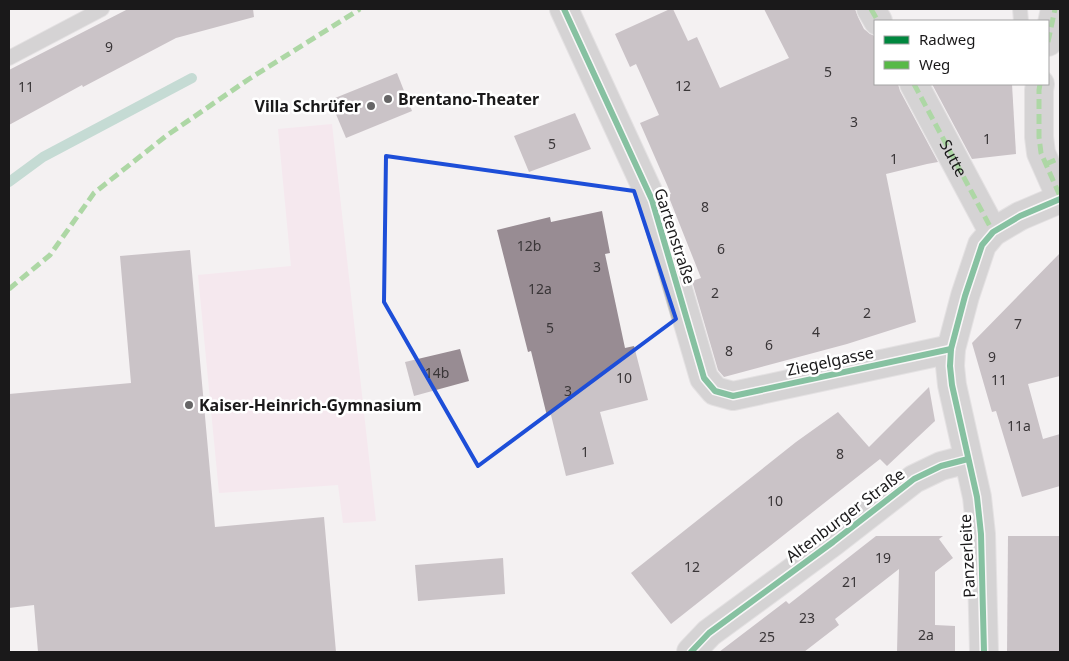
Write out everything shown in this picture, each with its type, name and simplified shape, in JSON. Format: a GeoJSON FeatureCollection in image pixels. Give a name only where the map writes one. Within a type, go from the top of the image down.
{"type":"FeatureCollection","features":[{"type":"Feature","properties":{"kind":"street","name":"Gartenstraße"},"geometry":{"type":"LineString","coordinates":[[564,9],[652,200],[704,378],[715,391]]}},
{"type":"Feature","properties":{"kind":"street"},"geometry":{"type":"LineString","coordinates":[[871,9],[877,20]]}},
{"type":"Feature","properties":{"kind":"street"},"geometry":{"type":"LineString","coordinates":[[1049,36],[1054,9]]}},
{"type":"Feature","properties":{"kind":"street","name":"Sutte"},"geometry":{"type":"LineString","coordinates":[[915,85],[993,232]]}},
{"type":"Feature","properties":{"kind":"street"},"geometry":{"type":"LineString","coordinates":[[968,459],[952,385],[951,349],[965,296],[982,245],[993,232],[1020,216],[1060,198],[1041,153],[1039,137],[1040,85]]}},
{"type":"Feature","properties":{"kind":"street","name":"Ziegelgasse"},"geometry":{"type":"LineString","coordinates":[[715,391],[733,396],[951,349]]}},
{"type":"Feature","properties":{"kind":"street","name":"Altenburger Straße"},"geometry":{"type":"LineString","coordinates":[[691,652],[709,632],[833,542],[914,479],[941,466],[968,459]]}},
{"type":"Feature","properties":{"kind":"street","name":"Panzerleite"},"geometry":{"type":"LineString","coordinates":[[968,459],[977,497],[981,534],[984,652]]}},
{"type":"Feature","properties":{"kind":"lane"},"geometry":{"type":"LineString","coordinates":[[9,58],[102,9]]}},
{"type":"Feature","properties":{"kind":"highlighted area"},"geometry":{"type":"Polygon","coordinates":[[[386,156],[634,191],[676,319],[478,466],[384,302],[386,156]]]}},
{"type":"Feature","properties":{"kind":"shaded area"},"geometry":{"type":"Polygon","coordinates":[[[332,124],[376,521],[343,523],[338,485],[219,493],[198,275],[291,266],[278,129],[332,124]]]}},
{"type":"Feature","properties":{"kind":"building"},"geometry":{"type":"Polygon","coordinates":[[[128,9],[253,9],[254,17],[176,38],[83,87],[82,85],[9,125],[9,70],[128,9]]]}},
{"type":"Feature","properties":{"kind":"building"},"geometry":{"type":"Polygon","coordinates":[[[673,9],[688,41],[697,37],[720,88],[789,58],[764,9],[855,9],[864,29],[874,36],[874,85],[898,85],[938,162],[886,174],[916,322],[847,344],[724,377],[718,370],[692,281],[701,278],[668,195],[671,194],[640,123],[659,115],[636,64],[630,67],[615,34],[673,9]]]}},
{"type":"Feature","properties":{"kind":"building","name":"Villa Schrüfer"},"geometry":{"type":"Polygon","coordinates":[[[397,73],[412,111],[346,138],[330,100],[397,73]]]}},
{"type":"Feature","properties":{"kind":"building"},"geometry":{"type":"Polygon","coordinates":[[[933,85],[1012,85],[1016,154],[972,159],[933,85]]]}},
{"type":"Feature","properties":{"kind":"building"},"geometry":{"type":"Polygon","coordinates":[[[575,113],[591,149],[529,172],[514,136],[575,113]]]}},
{"type":"Feature","properties":{"kind":"building"},"geometry":{"type":"Polygon","coordinates":[[[602,211],[610,253],[605,254],[625,348],[634,346],[648,400],[600,412],[614,464],[566,476],[551,415],[547,416],[531,351],[528,352],[497,230],[550,217],[551,222],[602,211]]]}},
{"type":"Feature","properties":{"kind":"building"},"geometry":{"type":"Polygon","coordinates":[[[190,250],[215,527],[324,517],[336,652],[38,652],[34,605],[9,608],[9,394],[131,383],[120,256],[190,250]]]}},
{"type":"Feature","properties":{"kind":"building"},"geometry":{"type":"Polygon","coordinates":[[[1060,253],[1060,376],[1028,384],[1043,439],[1060,434],[1060,486],[1022,497],[996,411],[992,412],[972,343],[1060,253]]]}},
{"type":"Feature","properties":{"kind":"building"},"geometry":{"type":"Polygon","coordinates":[[[460,349],[469,381],[414,396],[405,362],[460,349]]]}},
{"type":"Feature","properties":{"kind":"building"},"geometry":{"type":"Polygon","coordinates":[[[929,387],[935,421],[887,466],[880,459],[671,624],[631,573],[796,442],[838,412],[869,447],[929,387]]]}},
{"type":"Feature","properties":{"kind":"building"},"geometry":{"type":"Polygon","coordinates":[[[876,536],[943,536],[939,539],[953,558],[935,572],[935,625],[955,626],[955,652],[897,652],[899,569],[835,619],[839,625],[804,652],[719,652],[786,601],[789,604],[876,536]]]}},
{"type":"Feature","properties":{"kind":"building"},"geometry":{"type":"Polygon","coordinates":[[[1008,536],[1060,536],[1060,652],[1007,652],[1008,536]]]}},
{"type":"Feature","properties":{"kind":"building"},"geometry":{"type":"Polygon","coordinates":[[[503,558],[505,594],[418,601],[415,565],[503,558]]]}},
{"type":"Feature","properties":{"kind":"waterway"},"geometry":{"type":"LineString","coordinates":[[9,182],[43,157],[192,78]]}},
{"type":"Feature","properties":{"kind":"marked path"},"geometry":{"type":"LineString","coordinates":[[9,289],[50,255],[94,193],[166,136],[249,79],[360,9]]}},
{"type":"Feature","properties":{"kind":"marked path"},"geometry":{"type":"LineString","coordinates":[[871,9],[877,20]]}},
{"type":"Feature","properties":{"kind":"marked path"},"geometry":{"type":"LineString","coordinates":[[1049,37],[1055,9]]}},
{"type":"Feature","properties":{"kind":"marked path"},"geometry":{"type":"LineString","coordinates":[[915,85],[993,232]]}},
{"type":"Feature","properties":{"kind":"marked path"},"geometry":{"type":"LineString","coordinates":[[1040,85],[1039,137],[1041,153],[1060,196]]}},
{"type":"Feature","properties":{"kind":"marked path"},"geometry":{"type":"LineString","coordinates":[[1046,164],[1060,158]]}},
{"type":"Feature","properties":{"kind":"cycle path"},"geometry":{"type":"LineString","coordinates":[[564,9],[652,200],[704,378],[715,391],[733,396],[951,349]]}},
{"type":"Feature","properties":{"kind":"cycle path"},"geometry":{"type":"LineString","coordinates":[[984,652],[981,534],[977,497],[952,385],[951,349],[965,296],[982,245],[993,232],[1020,216],[1060,199]]}},
{"type":"Feature","properties":{"kind":"cycle path"},"geometry":{"type":"LineString","coordinates":[[691,652],[709,633],[833,542],[914,479],[941,466],[968,459]]}},
{"type":"Feature","properties":{"kind":"place","name":"Brentano-Theater"},"geometry":{"type":"Point","coordinates":[388,99]}},
{"type":"Feature","properties":{"kind":"place","name":"Villa Schrüfer"},"geometry":{"type":"Point","coordinates":[371,106]}},
{"type":"Feature","properties":{"kind":"place","name":"Kaiser-Heinrich-Gymnasium"},"geometry":{"type":"Point","coordinates":[189,405]}}]}
